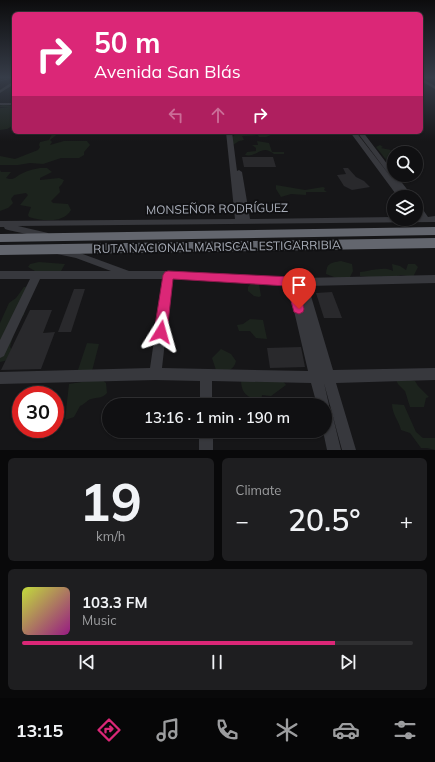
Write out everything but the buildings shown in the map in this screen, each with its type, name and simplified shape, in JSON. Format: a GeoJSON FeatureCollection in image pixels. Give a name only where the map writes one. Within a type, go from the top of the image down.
{"type":"FeatureCollection","features":[{"type":"Feature","properties":{"kind":"highway","name":"RUTA NACIONAL MARISCAL ESTIGARRIBIA"},"geometry":{"type":"LineString","coordinates":[[0,238],[435,230]]}},
{"type":"Feature","properties":{"kind":"highway","name":"RUTA NACIONAL MARISCAL ESTIGARRIBIA"},"geometry":{"type":"LineString","coordinates":[[0,250],[435,243]]}},
{"type":"Feature","properties":{"kind":"street"},"geometry":{"type":"LineString","coordinates":[[0,104],[12,104]]}},
{"type":"Feature","properties":{"kind":"street"},"geometry":{"type":"LineString","coordinates":[[229,134],[242,221]]}},
{"type":"Feature","properties":{"kind":"street"},"geometry":{"type":"LineString","coordinates":[[234,134],[242,221]]}},
{"type":"Feature","properties":{"kind":"street"},"geometry":{"type":"LineString","coordinates":[[355,134],[403,190]]}},
{"type":"Feature","properties":{"kind":"street"},"geometry":{"type":"LineString","coordinates":[[361,134],[397,190]]}},
{"type":"Feature","properties":{"kind":"street","name":"MONSEÑOR RODRÍGUEZ"},"geometry":{"type":"LineString","coordinates":[[423,218],[435,219]]}},
{"type":"Feature","properties":{"kind":"street","name":"MONSEÑOR RODRÍGUEZ"},"geometry":{"type":"LineString","coordinates":[[0,225],[387,219]]}},
{"type":"Feature","properties":{"kind":"street"},"geometry":{"type":"LineString","coordinates":[[0,225],[54,237]]}},
{"type":"Feature","properties":{"kind":"street"},"geometry":{"type":"LineString","coordinates":[[41,250],[77,255],[131,275]]}},
{"type":"Feature","properties":{"kind":"street"},"geometry":{"type":"LineString","coordinates":[[0,275],[168,275],[297,282],[435,279]]}},
{"type":"Feature","properties":{"kind":"street"},"geometry":{"type":"LineString","coordinates":[[0,352],[37,275]]}},
{"type":"Feature","properties":{"kind":"street"},"geometry":{"type":"LineString","coordinates":[[155,374],[168,275]]}},
{"type":"Feature","properties":{"kind":"street"},"geometry":{"type":"LineString","coordinates":[[297,282],[329,376],[349,450]]}},
{"type":"Feature","properties":{"kind":"street"},"geometry":{"type":"LineString","coordinates":[[297,282],[321,398]]}},
{"type":"Feature","properties":{"kind":"street"},"geometry":{"type":"LineString","coordinates":[[0,378],[155,374],[316,377],[435,374]]}},
{"type":"Feature","properties":{"kind":"street"},"geometry":{"type":"LineString","coordinates":[[206,375],[206,398]]}},
{"type":"Feature","properties":{"kind":"street"},"geometry":{"type":"LineString","coordinates":[[206,438],[206,450]]}},
{"type":"Feature","properties":{"kind":"street"},"geometry":{"type":"LineString","coordinates":[[331,438],[334,450]]}},
{"type":"Feature","properties":{"kind":"shaded area"},"geometry":{"type":"Polygon","coordinates":[[[0,106],[12,106],[12,126],[7,129],[0,130],[0,108],[10,108],[0,106]]]}},
{"type":"Feature","properties":{"kind":"shaded area"},"geometry":{"type":"Polygon","coordinates":[[[52,134],[58,134],[50,140],[52,142],[50,145],[64,141],[87,141],[90,145],[84,152],[84,155],[79,158],[61,158],[43,164],[30,163],[0,165],[0,156],[15,159],[38,150],[40,147],[40,142],[49,140],[52,134]]]}},
{"type":"Feature","properties":{"kind":"shaded area"},"geometry":{"type":"Polygon","coordinates":[[[236,134],[271,135],[266,137],[259,137],[258,135],[242,136],[244,140],[233,145],[232,137],[236,134]]]}},
{"type":"Feature","properties":{"kind":"shaded area"},"geometry":{"type":"Polygon","coordinates":[[[257,141],[269,143],[272,152],[284,152],[284,154],[274,154],[270,151],[263,150],[253,155],[245,155],[247,152],[256,151],[256,148],[252,145],[258,145],[257,141]]]}},
{"type":"Feature","properties":{"kind":"shaded area"},"geometry":{"type":"Polygon","coordinates":[[[380,145],[383,147],[381,148],[387,149],[387,161],[376,147],[380,145]]]}},
{"type":"Feature","properties":{"kind":"shaded area"},"geometry":{"type":"Polygon","coordinates":[[[40,168],[47,168],[52,172],[40,178],[40,180],[59,178],[64,180],[59,187],[60,192],[51,201],[53,203],[68,204],[71,210],[63,218],[52,220],[40,220],[29,217],[28,215],[31,207],[20,205],[28,195],[26,193],[14,195],[11,199],[13,203],[8,208],[0,211],[0,170],[1,172],[11,172],[6,178],[11,179],[25,172],[40,168]]]}},
{"type":"Feature","properties":{"kind":"shaded area"},"geometry":{"type":"Polygon","coordinates":[[[276,185],[305,190],[323,187],[327,192],[306,192],[306,195],[291,194],[281,197],[276,189],[276,185]]]}},
{"type":"Feature","properties":{"kind":"shaded area"},"geometry":{"type":"Polygon","coordinates":[[[341,261],[352,264],[353,271],[349,279],[342,280],[326,274],[327,268],[330,264],[341,261]]]}},
{"type":"Feature","properties":{"kind":"shaded area"},"geometry":{"type":"Polygon","coordinates":[[[39,262],[65,264],[61,271],[35,271],[28,267],[30,264],[39,262]]]}},
{"type":"Feature","properties":{"kind":"shaded area"},"geometry":{"type":"Polygon","coordinates":[[[392,264],[400,266],[406,270],[408,264],[415,264],[418,267],[413,277],[401,275],[386,279],[381,276],[378,278],[360,276],[360,272],[377,269],[393,271],[392,264]]]}},
{"type":"Feature","properties":{"kind":"shaded area"},"geometry":{"type":"Polygon","coordinates":[[[253,281],[259,284],[261,296],[259,297],[254,296],[248,291],[248,287],[253,281]]]}},
{"type":"Feature","properties":{"kind":"shaded area"},"geometry":{"type":"Polygon","coordinates":[[[34,286],[26,303],[24,315],[17,321],[10,347],[13,351],[8,360],[0,362],[0,323],[9,303],[16,298],[24,287],[34,286]]]}},
{"type":"Feature","properties":{"kind":"shaded area"},"geometry":{"type":"Polygon","coordinates":[[[250,319],[263,320],[267,339],[256,338],[250,331],[239,331],[237,325],[243,324],[250,319]]]}},
{"type":"Feature","properties":{"kind":"shaded area"},"geometry":{"type":"Polygon","coordinates":[[[87,343],[99,344],[91,375],[76,376],[87,343]]]}},
{"type":"Feature","properties":{"kind":"shaded area"},"geometry":{"type":"Polygon","coordinates":[[[221,349],[231,354],[236,361],[231,369],[217,373],[212,358],[221,349]]]}},
{"type":"Feature","properties":{"kind":"shaded area"},"geometry":{"type":"Polygon","coordinates":[[[280,377],[286,385],[271,396],[262,395],[262,398],[251,398],[243,391],[241,381],[280,377]]]}},
{"type":"Feature","properties":{"kind":"shaded area"},"geometry":{"type":"Polygon","coordinates":[[[395,378],[405,378],[415,381],[429,397],[426,398],[424,407],[410,407],[405,391],[398,384],[395,378]]]}},
{"type":"Feature","properties":{"kind":"shaded area"},"geometry":{"type":"Polygon","coordinates":[[[101,379],[106,383],[107,393],[101,397],[88,400],[80,406],[74,417],[65,420],[69,384],[101,379]]]}},
{"type":"Feature","properties":{"kind":"shaded area"},"geometry":{"type":"Polygon","coordinates":[[[392,404],[404,405],[416,432],[423,438],[435,438],[435,450],[421,448],[410,433],[401,430],[393,411],[392,404]]]}},
{"type":"Feature","properties":{"kind":"route"},"geometry":{"type":"LineString","coordinates":[[161,332],[168,275],[292,282],[299,309]]}}]}
